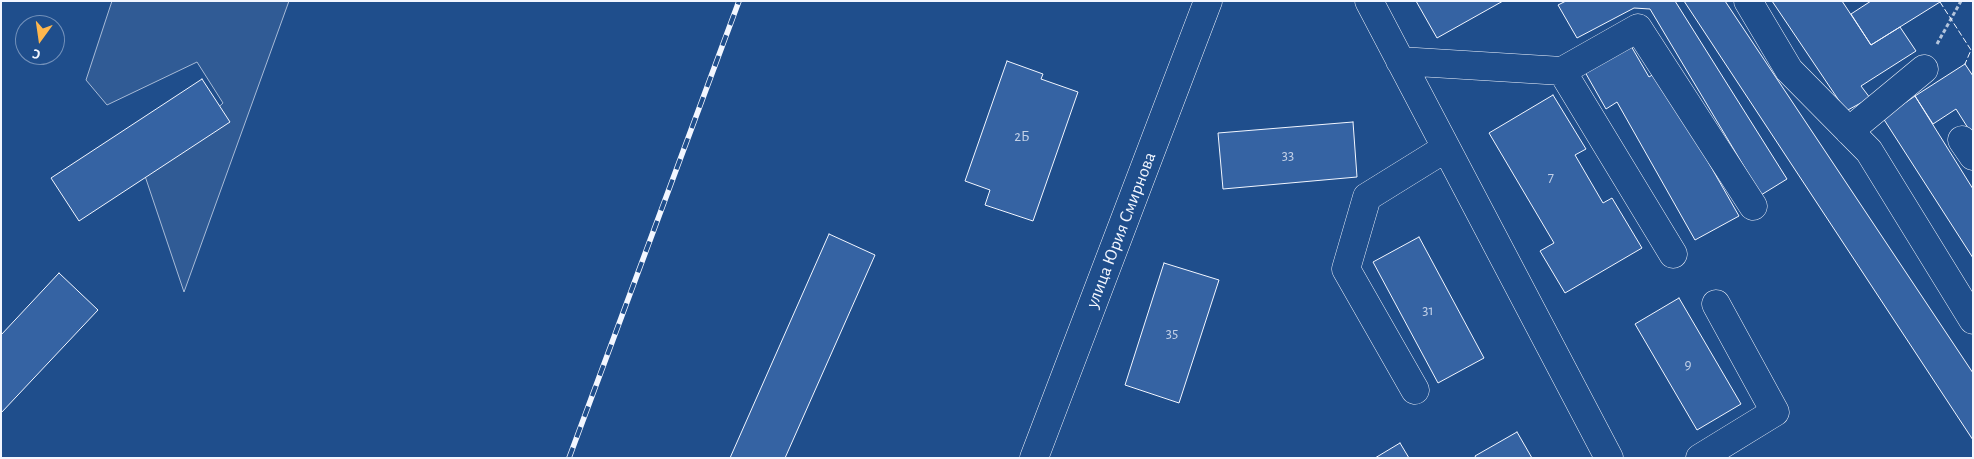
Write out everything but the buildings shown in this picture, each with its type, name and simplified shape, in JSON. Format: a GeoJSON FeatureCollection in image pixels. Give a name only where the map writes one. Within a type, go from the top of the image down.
{"type":"FeatureCollection","features":[{"type":"Feature","properties":{"kind":"main road","name":"улица Юрия Смирнова"},"geometry":{"type":"LineString","coordinates":[[1034,458],[1208,1]]}},
{"type":"Feature","properties":{"kind":"main road"},"geometry":{"type":"LineString","coordinates":[[1369,1],[1610,458]]}},
{"type":"Feature","properties":{"kind":"main road"},"geometry":{"type":"LineString","coordinates":[[1748,1],[1789,70],[1869,151],[1973,320]]}},
{"type":"Feature","properties":{"kind":"main road"},"geometry":{"type":"LineString","coordinates":[[1400,61],[1562,70],[1638,28],[1753,206]]}},
{"type":"Feature","properties":{"kind":"main road"},"geometry":{"type":"LineString","coordinates":[[1849,131],[1924,69]]}},
{"type":"Feature","properties":{"kind":"main road"},"geometry":{"type":"LineString","coordinates":[[1562,70],[1673,254]]}},
{"type":"Feature","properties":{"kind":"main road"},"geometry":{"type":"LineString","coordinates":[[1415,390],[1346,268],[1367,197],[1446,148]]}},
{"type":"Feature","properties":{"kind":"main road"},"geometry":{"type":"LineString","coordinates":[[1700,458],[1775,412],[1716,304]]}},
{"type":"Feature","properties":{"kind":"path"},"geometry":{"type":"LineString","coordinates":[[1924,69],[1960,1]]}},
{"type":"Feature","properties":{"kind":"shaded area"},"geometry":{"type":"Polygon","coordinates":[[[112,1],[289,1],[184,292],[145,176],[223,103],[197,62],[107,105],[86,80],[112,1]]]}},
{"type":"Feature","properties":{"kind":"railway"},"geometry":{"type":"LineString","coordinates":[[569,458],[739,1]]}},
{"type":"Feature","properties":{"kind":"fence"},"geometry":{"type":"LineString","coordinates":[[1940,2],[1971,50],[1965,64]]}}]}
